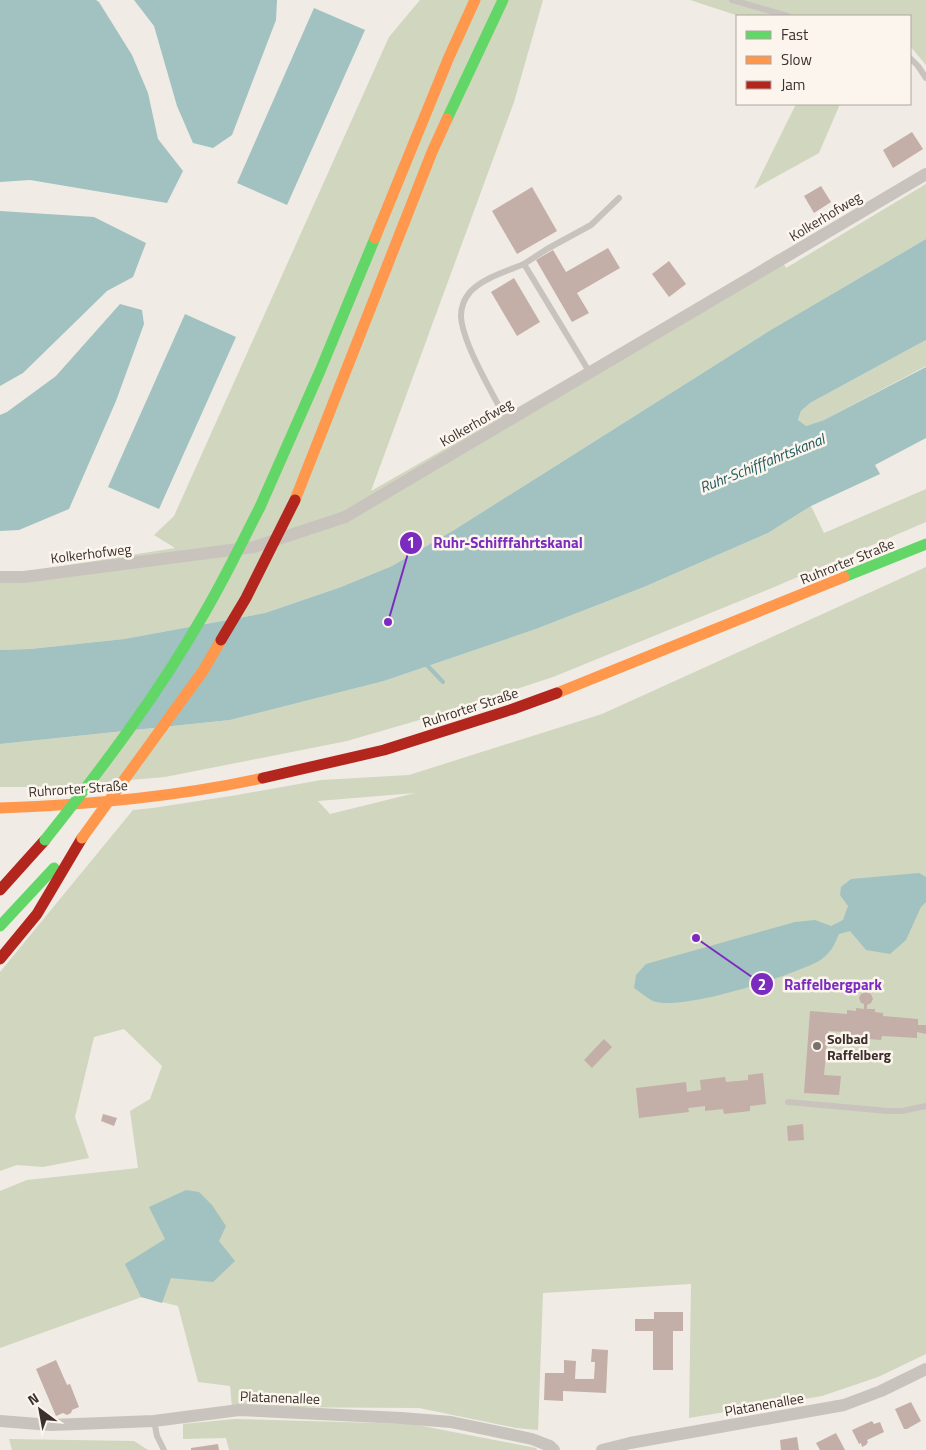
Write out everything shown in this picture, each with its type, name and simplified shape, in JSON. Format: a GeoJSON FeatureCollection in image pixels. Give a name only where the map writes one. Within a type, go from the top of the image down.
{"type":"FeatureCollection","features":[{"type":"Feature","properties":{"kind":"main road"},"geometry":{"type":"LineString","coordinates":[[0,890],[45,840],[88,786],[127,733],[206,611],[260,507],[320,371],[449,57],[475,0]]}},
{"type":"Feature","properties":{"kind":"main road"},"geometry":{"type":"LineString","coordinates":[[0,959],[37,914],[82,838],[203,671],[246,598],[295,500],[432,152],[504,0]]}},
{"type":"Feature","properties":{"kind":"main road","name":"Ruhrorter Straße"},"geometry":{"type":"LineString","coordinates":[[0,808],[77,805],[150,797],[235,784],[384,750],[514,709],[586,682],[926,544]]}},
{"type":"Feature","properties":{"kind":"main road"},"geometry":{"type":"LineString","coordinates":[[0,926],[82,838]]}},
{"type":"Feature","properties":{"kind":"street","name":"Kolkerhofweg"},"geometry":{"type":"LineString","coordinates":[[0,577],[33,576],[254,547],[345,516],[926,174]]}},
{"type":"Feature","properties":{"kind":"street","name":"Platanenallee"},"geometry":{"type":"LineString","coordinates":[[602,1450],[630,1443],[844,1405],[881,1391],[926,1369]]}},
{"type":"Feature","properties":{"kind":"street","name":"Platanenallee"},"geometry":{"type":"LineString","coordinates":[[0,1421],[50,1425],[154,1421],[239,1410],[401,1418],[451,1422],[532,1439],[550,1446],[554,1450]]}},
{"type":"Feature","properties":{"kind":"lane"},"geometry":{"type":"LineString","coordinates":[[732,0],[784,15]]}},
{"type":"Feature","properties":{"kind":"lane"},"geometry":{"type":"LineString","coordinates":[[911,59],[926,78]]}},
{"type":"Feature","properties":{"kind":"lane"},"geometry":{"type":"LineString","coordinates":[[506,422],[464,335],[461,316],[464,300],[472,290],[488,280],[524,264],[591,225],[619,198]]}},
{"type":"Feature","properties":{"kind":"lane"},"geometry":{"type":"LineString","coordinates":[[524,264],[590,373]]}},
{"type":"Feature","properties":{"kind":"lane"},"geometry":{"type":"LineString","coordinates":[[788,1102],[888,1111],[902,1111],[926,1106]]}},
{"type":"Feature","properties":{"kind":"lane"},"geometry":{"type":"LineString","coordinates":[[154,1421],[164,1450]]}},
{"type":"Feature","properties":{"kind":"green space"},"geometry":{"type":"Polygon","coordinates":[[[420,0],[543,0],[514,102],[371,491],[714,295],[778,254],[786,268],[926,184],[926,239],[769,331],[454,530],[392,566],[341,587],[265,613],[124,639],[30,649],[0,650],[0,573],[25,572],[175,548],[154,535],[174,516],[389,37],[420,0]]]}},
{"type":"Feature","properties":{"kind":"green space"},"geometry":{"type":"Polygon","coordinates":[[[690,0],[926,0],[926,65],[911,47],[911,15],[736,15],[690,0]]]}},
{"type":"Feature","properties":{"kind":"green space"},"geometry":{"type":"Polygon","coordinates":[[[796,105],[840,105],[819,153],[754,189],[796,105]]]}},
{"type":"Feature","properties":{"kind":"green space"},"geometry":{"type":"Polygon","coordinates":[[[926,340],[926,366],[824,420],[806,426],[798,421],[801,411],[810,403],[926,340]]]}},
{"type":"Feature","properties":{"kind":"green space"},"geometry":{"type":"Polygon","coordinates":[[[926,489],[926,522],[772,588],[553,677],[440,714],[347,741],[165,777],[48,787],[0,787],[0,744],[230,720],[384,681],[536,629],[644,587],[768,533],[811,506],[824,533],[926,489]]]}},
{"type":"Feature","properties":{"kind":"green space"},"geometry":{"type":"Polygon","coordinates":[[[926,567],[926,1354],[878,1377],[822,1396],[689,1418],[691,1284],[543,1293],[538,1430],[516,1428],[419,1408],[232,1407],[230,1386],[198,1382],[178,1306],[142,1297],[0,1348],[0,1191],[27,1180],[138,1168],[130,1111],[150,1099],[162,1066],[124,1029],[94,1037],[75,1117],[89,1158],[43,1167],[17,1165],[0,1171],[0,972],[133,810],[237,795],[321,780],[409,775],[602,714],[926,567]],[[415,793],[318,801],[330,814],[415,793]]]}},
{"type":"Feature","properties":{"kind":"green space"},"geometry":{"type":"Polygon","coordinates":[[[235,1419],[412,1424],[536,1448],[537,1450],[229,1450],[226,1438],[183,1439],[183,1424],[235,1419]]]}},
{"type":"Feature","properties":{"kind":"green space"},"geometry":{"type":"Polygon","coordinates":[[[9,1439],[134,1441],[148,1450],[12,1450],[9,1439]]]}},
{"type":"Feature","properties":{"kind":"water"},"geometry":{"type":"Polygon","coordinates":[[[0,0],[96,0],[99,2],[132,55],[148,93],[158,139],[183,171],[167,203],[30,180],[0,182],[0,0]]]}},
{"type":"Feature","properties":{"kind":"water"},"geometry":{"type":"Polygon","coordinates":[[[134,0],[277,0],[276,20],[232,135],[213,148],[193,143],[177,106],[154,26],[134,0]]]}},
{"type":"Feature","properties":{"kind":"water"},"geometry":{"type":"Polygon","coordinates":[[[314,8],[365,30],[287,205],[237,183],[314,8]]]}},
{"type":"Feature","properties":{"kind":"water"},"geometry":{"type":"Polygon","coordinates":[[[0,211],[94,217],[146,243],[133,277],[107,291],[23,373],[0,386],[0,211]]]}},
{"type":"Feature","properties":{"kind":"water"},"geometry":{"type":"Polygon","coordinates":[[[926,239],[926,340],[810,403],[801,411],[798,420],[806,426],[824,420],[926,367],[926,438],[875,465],[880,474],[811,506],[768,533],[644,587],[536,629],[384,681],[230,720],[0,744],[0,650],[30,649],[124,639],[265,613],[341,587],[392,566],[454,530],[769,331],[926,239]]]}},
{"type":"Feature","properties":{"kind":"water"},"geometry":{"type":"Polygon","coordinates":[[[120,304],[142,310],[144,324],[116,401],[69,509],[19,530],[0,531],[0,415],[7,412],[56,376],[120,304]]]}},
{"type":"Feature","properties":{"kind":"water"},"geometry":{"type":"Polygon","coordinates":[[[185,314],[236,337],[159,509],[108,487],[185,314]]]}},
{"type":"Feature","properties":{"kind":"water"},"geometry":{"type":"Polygon","coordinates":[[[919,873],[926,877],[926,902],[921,907],[906,940],[890,954],[866,950],[850,931],[839,934],[826,956],[819,961],[785,975],[736,991],[687,1002],[667,1003],[653,1001],[634,988],[636,975],[646,964],[795,922],[815,920],[831,926],[843,920],[848,906],[840,895],[841,887],[851,879],[919,873]]]}},
{"type":"Feature","properties":{"kind":"water"},"geometry":{"type":"Polygon","coordinates":[[[186,1190],[199,1192],[212,1205],[226,1226],[219,1241],[235,1261],[213,1282],[171,1278],[162,1303],[141,1297],[125,1264],[165,1239],[149,1207],[186,1190]]]}},
{"type":"Feature","properties":{"kind":"building"},"geometry":{"type":"Polygon","coordinates":[[[912,132],[923,149],[893,168],[883,150],[912,132]]]}},
{"type":"Feature","properties":{"kind":"building"},"geometry":{"type":"Polygon","coordinates":[[[821,186],[831,202],[814,213],[804,196],[821,186]]]}},
{"type":"Feature","properties":{"kind":"building"},"geometry":{"type":"Polygon","coordinates":[[[532,187],[557,231],[517,254],[492,211],[532,187]]]}},
{"type":"Feature","properties":{"kind":"building"},"geometry":{"type":"Polygon","coordinates":[[[608,248],[620,268],[577,293],[589,313],[572,322],[536,260],[553,250],[566,272],[608,248]]]}},
{"type":"Feature","properties":{"kind":"building"},"geometry":{"type":"Polygon","coordinates":[[[669,261],[686,284],[669,297],[652,274],[669,261]]]}},
{"type":"Feature","properties":{"kind":"building"},"geometry":{"type":"Polygon","coordinates":[[[514,278],[540,322],[517,336],[491,292],[514,278]]]}},
{"type":"Feature","properties":{"kind":"building","name":"Solbad Raffelberg"},"geometry":{"type":"Polygon","coordinates":[[[866,992],[871,994],[873,999],[867,1005],[867,1009],[875,1009],[875,1012],[883,1013],[883,1016],[918,1019],[918,1025],[926,1025],[926,1034],[917,1032],[917,1038],[882,1036],[881,1040],[845,1037],[845,1032],[828,1031],[824,1075],[841,1076],[839,1095],[804,1093],[810,1011],[847,1014],[847,1010],[856,1011],[856,1008],[864,1009],[864,1004],[861,1003],[859,998],[861,994],[866,992]]]}},
{"type":"Feature","properties":{"kind":"building"},"geometry":{"type":"Polygon","coordinates":[[[604,1039],[612,1047],[592,1068],[584,1060],[604,1039]]]}},
{"type":"Feature","properties":{"kind":"building"},"geometry":{"type":"Polygon","coordinates":[[[763,1073],[766,1104],[750,1106],[750,1111],[724,1114],[723,1109],[705,1111],[705,1106],[688,1108],[689,1112],[639,1118],[636,1088],[686,1082],[687,1092],[701,1090],[700,1080],[725,1077],[726,1082],[748,1080],[748,1075],[763,1073]]]}},
{"type":"Feature","properties":{"kind":"building"},"geometry":{"type":"Polygon","coordinates":[[[103,1114],[117,1118],[114,1126],[101,1121],[103,1114]]]}},
{"type":"Feature","properties":{"kind":"building"},"geometry":{"type":"Polygon","coordinates":[[[803,1124],[804,1140],[788,1141],[787,1126],[803,1124]]]}},
{"type":"Feature","properties":{"kind":"building"},"geometry":{"type":"Polygon","coordinates":[[[654,1312],[683,1312],[683,1331],[673,1331],[673,1370],[653,1370],[653,1331],[635,1331],[635,1319],[654,1319],[654,1312]]]}},
{"type":"Feature","properties":{"kind":"building"},"geometry":{"type":"Polygon","coordinates":[[[592,1349],[608,1350],[606,1393],[563,1391],[563,1401],[544,1400],[545,1373],[564,1373],[564,1360],[576,1361],[575,1379],[594,1379],[595,1362],[591,1362],[592,1349]]]}},
{"type":"Feature","properties":{"kind":"building"},"geometry":{"type":"Polygon","coordinates":[[[56,1360],[67,1385],[70,1384],[79,1407],[67,1415],[63,1413],[56,1416],[36,1369],[56,1360]]]}},
{"type":"Feature","properties":{"kind":"building"},"geometry":{"type":"Polygon","coordinates":[[[911,1402],[921,1421],[904,1429],[895,1409],[911,1402]]]}},
{"type":"Feature","properties":{"kind":"building"},"geometry":{"type":"Polygon","coordinates":[[[872,1421],[874,1424],[880,1422],[884,1432],[867,1440],[866,1445],[862,1447],[852,1430],[872,1421]]]}},
{"type":"Feature","properties":{"kind":"building"},"geometry":{"type":"Polygon","coordinates":[[[836,1433],[845,1450],[820,1450],[816,1443],[836,1433]]]}},
{"type":"Feature","properties":{"kind":"building"},"geometry":{"type":"Polygon","coordinates":[[[797,1437],[799,1450],[781,1450],[780,1440],[797,1437]]]}},
{"type":"Feature","properties":{"kind":"building"},"geometry":{"type":"Polygon","coordinates":[[[218,1444],[219,1450],[191,1450],[191,1448],[218,1444]]]}},
{"type":"Feature","properties":{"kind":"waterway"},"geometry":{"type":"LineString","coordinates":[[424,662],[443,682]]}},
{"type":"Feature","properties":{"kind":"traffic: fast"},"geometry":{"type":"LineString","coordinates":[[447,119],[503,0]]}},
{"type":"Feature","properties":{"kind":"traffic: fast"},"geometry":{"type":"LineString","coordinates":[[260,507],[320,371],[375,238]]}},
{"type":"Feature","properties":{"kind":"traffic: fast"},"geometry":{"type":"LineString","coordinates":[[45,840],[109,757],[169,672],[212,599],[260,507]]}},
{"type":"Feature","properties":{"kind":"traffic: fast"},"geometry":{"type":"LineString","coordinates":[[844,577],[926,544]]}},
{"type":"Feature","properties":{"kind":"traffic: fast"},"geometry":{"type":"LineString","coordinates":[[0,926],[54,868]]}},
{"type":"Feature","properties":{"kind":"traffic: slow"},"geometry":{"type":"LineString","coordinates":[[375,238],[449,57],[475,0]]}},
{"type":"Feature","properties":{"kind":"traffic: slow"},"geometry":{"type":"LineString","coordinates":[[295,500],[432,152],[447,119]]}},
{"type":"Feature","properties":{"kind":"traffic: slow"},"geometry":{"type":"LineString","coordinates":[[557,693],[844,577]]}},
{"type":"Feature","properties":{"kind":"traffic: slow"},"geometry":{"type":"LineString","coordinates":[[82,838],[203,671],[221,640]]}},
{"type":"Feature","properties":{"kind":"traffic: slow"},"geometry":{"type":"LineString","coordinates":[[0,808],[132,799],[230,785],[263,778]]}},
{"type":"Feature","properties":{"kind":"traffic: jam"},"geometry":{"type":"LineString","coordinates":[[221,640],[246,598],[295,500]]}},
{"type":"Feature","properties":{"kind":"traffic: jam"},"geometry":{"type":"LineString","coordinates":[[263,778],[384,750],[557,693]]}},
{"type":"Feature","properties":{"kind":"traffic: jam"},"geometry":{"type":"LineString","coordinates":[[0,959],[37,914],[82,838]]}},
{"type":"Feature","properties":{"kind":"traffic: jam"},"geometry":{"type":"LineString","coordinates":[[0,890],[45,840]]}},
{"type":"Feature","properties":{"kind":"place","name":"Ruhr-Schifffahrtskanal"},"geometry":{"type":"Point","coordinates":[388,622]}},
{"type":"Feature","properties":{"kind":"place","name":"Raffelbergpark"},"geometry":{"type":"Point","coordinates":[696,938]}},
{"type":"Feature","properties":{"kind":"place","name":"Solbad Raffelberg"},"geometry":{"type":"Point","coordinates":[817,1046]}}]}
